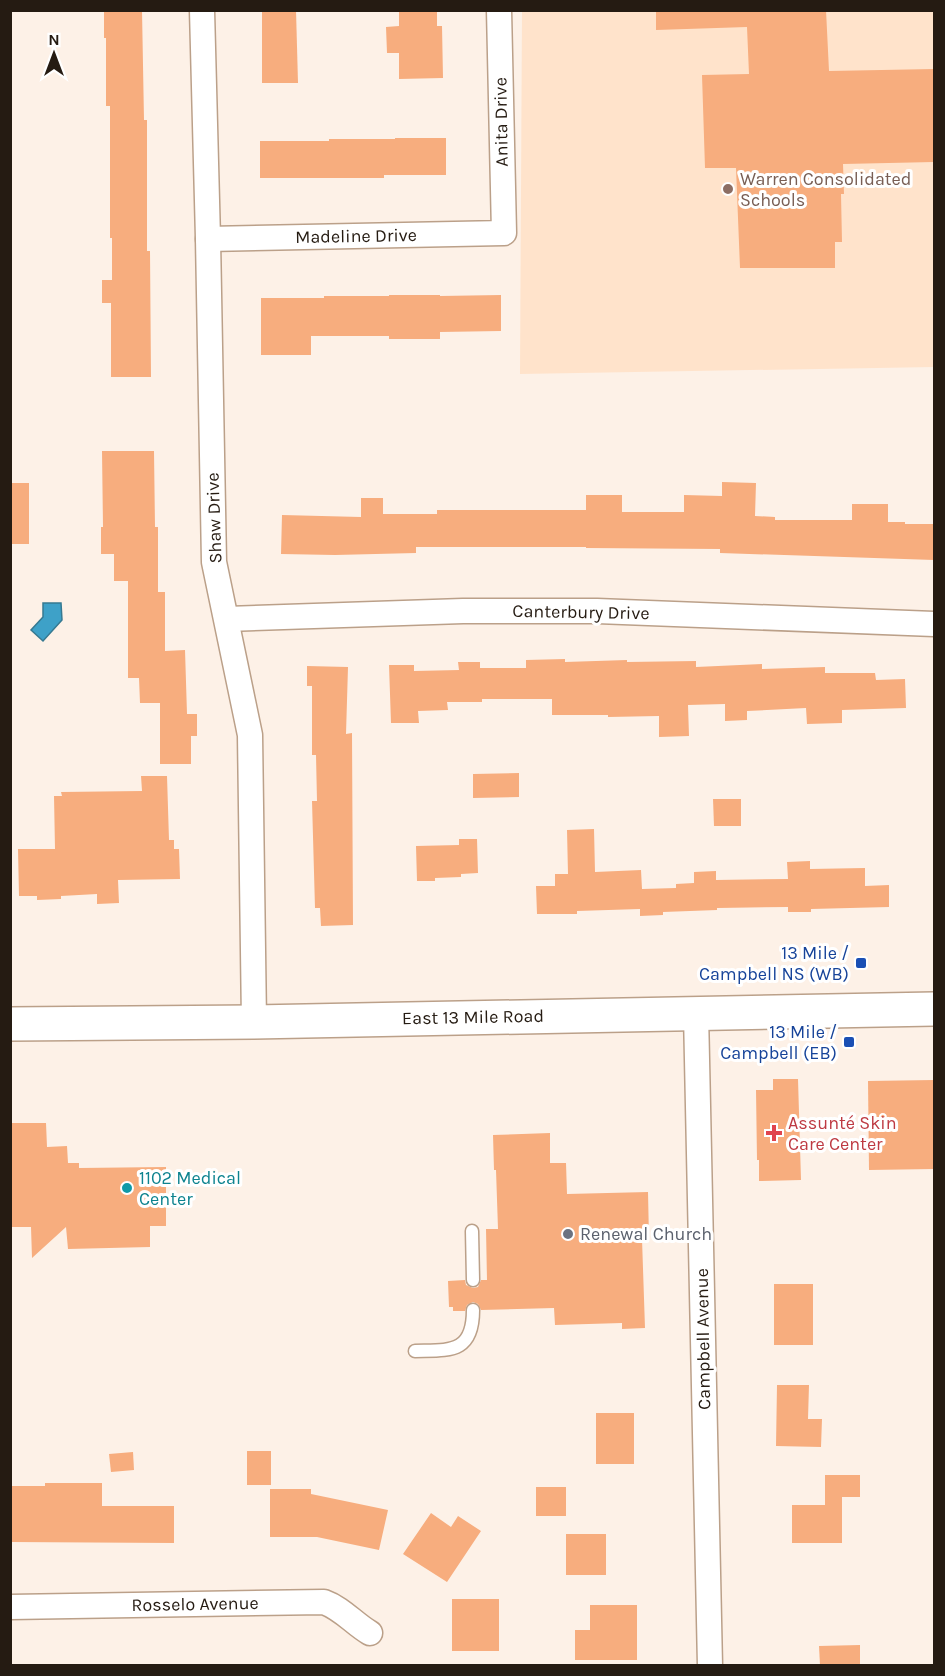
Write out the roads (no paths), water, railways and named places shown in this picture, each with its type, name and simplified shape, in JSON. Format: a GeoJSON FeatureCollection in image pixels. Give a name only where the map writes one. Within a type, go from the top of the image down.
{"type":"FeatureCollection","features":[{"type":"Feature","properties":{"kind":"main road","name":"East 13 Mile Road"},"geometry":{"type":"LineString","coordinates":[[10,1024],[254,1022],[934,1009]]}},
{"type":"Feature","properties":{"kind":"street","name":"Shaw Drive"},"geometry":{"type":"LineString","coordinates":[[202,10],[214,562],[250,735],[254,1022]]}},
{"type":"Feature","properties":{"kind":"street","name":"Anita Drive"},"geometry":{"type":"LineString","coordinates":[[499,10],[504,233]]}},
{"type":"Feature","properties":{"kind":"street","name":"Madeline Drive"},"geometry":{"type":"LineString","coordinates":[[208,239],[504,233]]}},
{"type":"Feature","properties":{"kind":"street","name":"Canterbury Drive"},"geometry":{"type":"LineString","coordinates":[[227,619],[463,611],[597,610],[934,624]]}},
{"type":"Feature","properties":{"kind":"street","name":"Campbell Avenue"},"geometry":{"type":"LineString","coordinates":[[696,1012],[710,1665]]}},
{"type":"Feature","properties":{"kind":"street","name":"Rosselo Avenue"},"geometry":{"type":"LineString","coordinates":[[10,1607],[324,1602],[345,1613],[358,1626],[370,1633]]}},
{"type":"Feature","properties":{"kind":"lane"},"geometry":{"type":"LineString","coordinates":[[472,1231],[473,1280]]}},
{"type":"Feature","properties":{"kind":"lane"},"geometry":{"type":"LineString","coordinates":[[415,1351],[450,1350],[459,1347],[471,1331],[473,1310]]}},
{"type":"Feature","properties":{"kind":"water"},"geometry":{"type":"Polygon","coordinates":[[[43,603],[61,603],[62,620],[43,641],[31,630],[43,617],[43,603]]]}},
{"type":"Feature","properties":{"kind":"place","name":"Warren Consolidated Schools"},"geometry":{"type":"Point","coordinates":[728,189]}},
{"type":"Feature","properties":{"kind":"place","name":"13 Mile / Campbell NS (WB)"},"geometry":{"type":"Point","coordinates":[861,963]}},
{"type":"Feature","properties":{"kind":"place","name":"13 Mile / Campbell (EB)"},"geometry":{"type":"Point","coordinates":[849,1042]}},
{"type":"Feature","properties":{"kind":"place","name":"Assunté Skin Care Center"},"geometry":{"type":"Point","coordinates":[774,1133]}},
{"type":"Feature","properties":{"kind":"place","name":"1102 Medical Center"},"geometry":{"type":"Point","coordinates":[127,1188]}},
{"type":"Feature","properties":{"kind":"place","name":"Renewal Church"},"geometry":{"type":"Point","coordinates":[568,1234]}}]}
